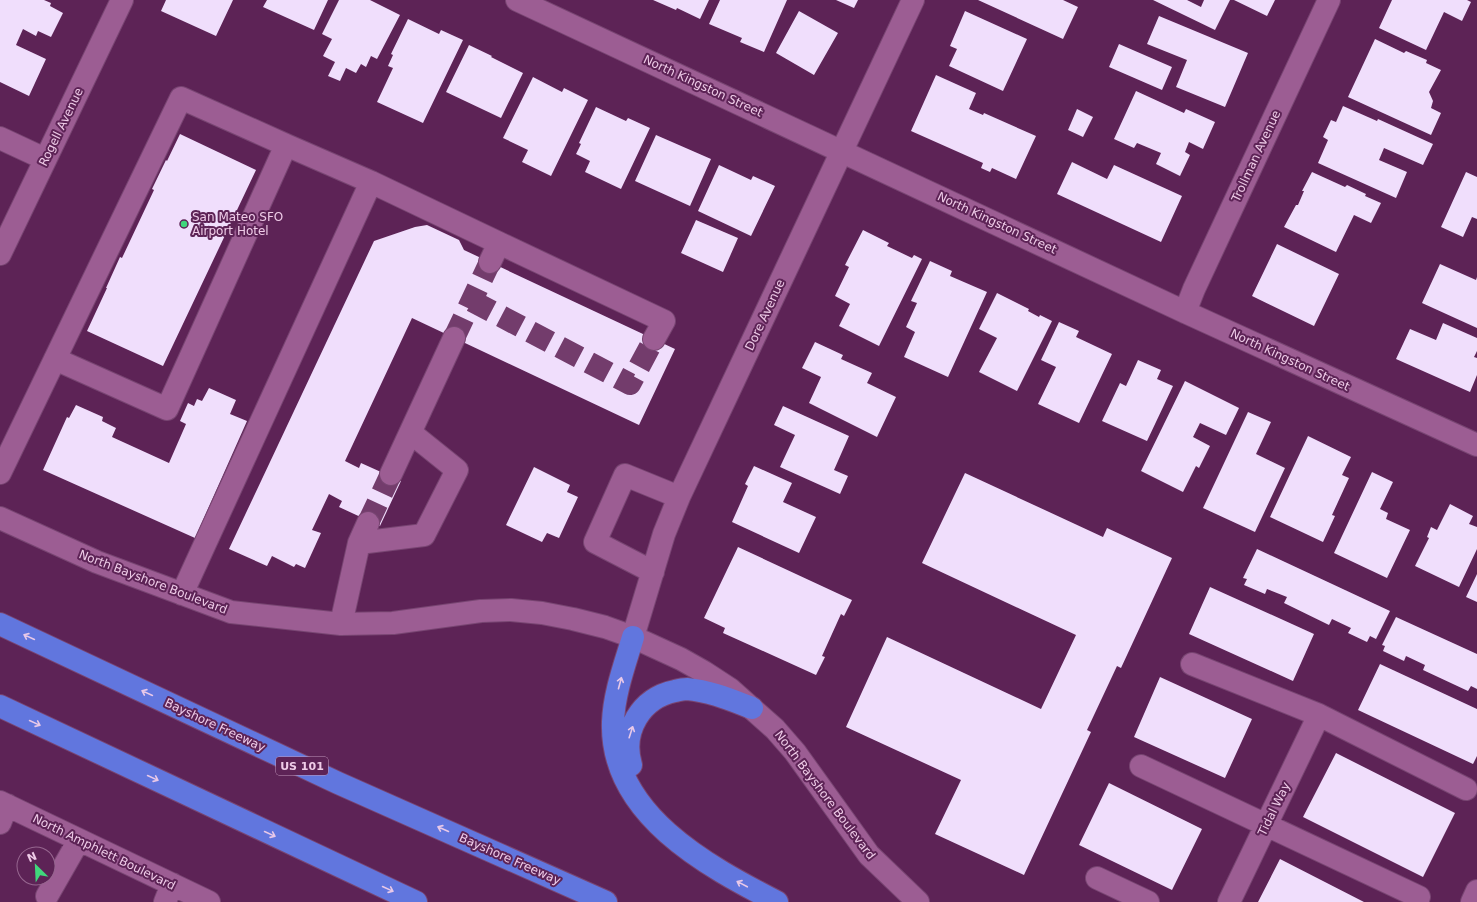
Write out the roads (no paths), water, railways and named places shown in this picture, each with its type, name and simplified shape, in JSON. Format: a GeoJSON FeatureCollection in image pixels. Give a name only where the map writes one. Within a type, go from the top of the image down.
{"type":"FeatureCollection","features":[{"type":"Feature","properties":{"kind":"highway","name":"Bayshore Freeway"},"geometry":{"type":"LineString","coordinates":[[0,624],[331,779],[606,902]]}},
{"type":"Feature","properties":{"kind":"highway"},"geometry":{"type":"LineString","coordinates":[[633,637],[616,697],[613,722],[614,741],[619,764],[628,785],[640,803],[655,821],[676,841],[739,883],[777,902]]}},
{"type":"Feature","properties":{"kind":"highway"},"geometry":{"type":"LineString","coordinates":[[676,841],[655,816],[644,800],[635,782],[629,761],[628,740],[634,721],[646,704],[664,693],[686,689],[710,693],[752,708]]}},
{"type":"Feature","properties":{"kind":"highway"},"geometry":{"type":"LineString","coordinates":[[0,706],[416,902]]}},
{"type":"Feature","properties":{"kind":"street","name":"North Kingston Street"},"geometry":{"type":"LineString","coordinates":[[517,0],[1185,312],[1477,445]]}},
{"type":"Feature","properties":{"kind":"street","name":"Dore Avenue"},"geometry":{"type":"LineString","coordinates":[[633,637],[664,534],[679,497],[913,0]]}},
{"type":"Feature","properties":{"kind":"street","name":"Trollman Avenue"},"geometry":{"type":"LineString","coordinates":[[1185,312],[1194,289],[1329,0]]}},
{"type":"Feature","properties":{"kind":"street","name":"Rogell Avenue"},"geometry":{"type":"LineString","coordinates":[[0,254],[115,3]]}},
{"type":"Feature","properties":{"kind":"street"},"geometry":{"type":"LineString","coordinates":[[0,473],[180,98],[371,182],[495,252],[664,321],[654,339]]}},
{"type":"Feature","properties":{"kind":"street"},"geometry":{"type":"LineString","coordinates":[[0,138],[45,158]]}},
{"type":"Feature","properties":{"kind":"street"},"geometry":{"type":"LineString","coordinates":[[55,359],[167,409],[286,145]]}},
{"type":"Feature","properties":{"kind":"street"},"geometry":{"type":"LineString","coordinates":[[182,594],[371,182]]}},
{"type":"Feature","properties":{"kind":"street"},"geometry":{"type":"LineString","coordinates":[[391,474],[454,338]]}},
{"type":"Feature","properties":{"kind":"street"},"geometry":{"type":"LineString","coordinates":[[359,543],[424,535],[457,470],[411,432]]}},
{"type":"Feature","properties":{"kind":"street"},"geometry":{"type":"LineString","coordinates":[[653,572],[595,542],[625,475],[679,497]]}},
{"type":"Feature","properties":{"kind":"street","name":"North Bayshore Boulevard"},"geometry":{"type":"LineString","coordinates":[[0,518],[97,562],[231,612],[341,624],[393,623],[481,611],[511,610],[542,613],[573,619],[605,627],[633,637],[681,659],[704,672],[730,689],[775,728],[795,752],[869,855],[918,902]]}},
{"type":"Feature","properties":{"kind":"street"},"geometry":{"type":"LineString","coordinates":[[341,624],[359,543],[368,523]]}},
{"type":"Feature","properties":{"kind":"street"},"geometry":{"type":"LineString","coordinates":[[1192,664],[1319,715],[1466,789]]}},
{"type":"Feature","properties":{"kind":"street","name":"Tidal Way"},"geometry":{"type":"LineString","coordinates":[[1229,902],[1319,715]]}},
{"type":"Feature","properties":{"kind":"street"},"geometry":{"type":"LineString","coordinates":[[1141,766],[1419,897]]}},
{"type":"Feature","properties":{"kind":"street","name":"North Amphlett Boulevard"},"geometry":{"type":"LineString","coordinates":[[2,810],[79,840],[168,893],[209,902]]}},
{"type":"Feature","properties":{"kind":"street"},"geometry":{"type":"LineString","coordinates":[[47,896],[79,840]]}},
{"type":"Feature","properties":{"kind":"street"},"geometry":{"type":"LineString","coordinates":[[1097,878],[1148,902]]}},
{"type":"Feature","properties":{"kind":"street"},"geometry":{"type":"LineString","coordinates":[[1472,902],[1477,891]]}},
{"type":"Feature","properties":{"kind":"tunnel"},"geometry":{"type":"LineString","coordinates":[[454,338],[490,262]]}},
{"type":"Feature","properties":{"kind":"tunnel"},"geometry":{"type":"LineString","coordinates":[[472,301],[630,384],[654,339]]}},
{"type":"Feature","properties":{"kind":"tunnel"},"geometry":{"type":"LineString","coordinates":[[368,523],[391,474]]}},
{"type":"Feature","properties":{"kind":"place","name":"San Mateo SFO Airport Hotel"},"geometry":{"type":"Point","coordinates":[184,224]}}]}
